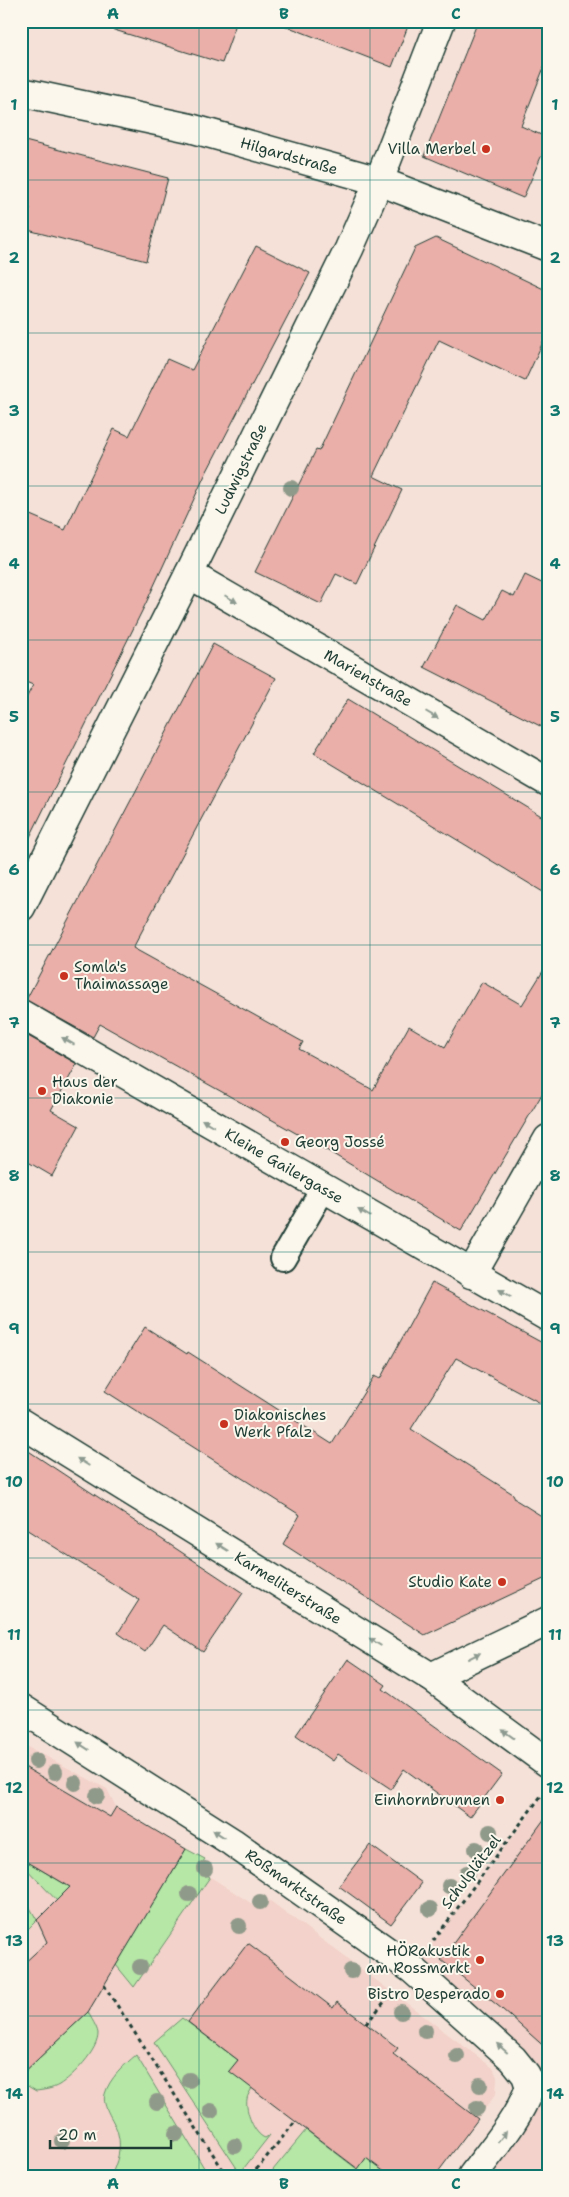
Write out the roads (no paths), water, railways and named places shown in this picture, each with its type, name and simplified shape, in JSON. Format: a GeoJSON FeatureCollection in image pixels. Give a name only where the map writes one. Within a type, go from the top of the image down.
{"type":"FeatureCollection","features":[{"type":"Feature","properties":{"kind":"street","name":"Ludwigstraße"},"geometry":{"type":"LineString","coordinates":[[21,907],[308,333],[378,181],[441,21]]}},
{"type":"Feature","properties":{"kind":"street","name":"Hilgardstraße"},"geometry":{"type":"LineString","coordinates":[[21,92],[190,128],[378,181],[548,247]]}},
{"type":"Feature","properties":{"kind":"street","name":"Marienstraße"},"geometry":{"type":"LineString","coordinates":[[189,574],[548,782]]}},
{"type":"Feature","properties":{"kind":"street","name":"Kleine Gailergasse"},"geometry":{"type":"LineString","coordinates":[[21,1014],[548,1317]]}},
{"type":"Feature","properties":{"kind":"street"},"geometry":{"type":"LineString","coordinates":[[471,1274],[548,1139]]}},
{"type":"Feature","properties":{"kind":"street","name":"Karmeliterstraße"},"geometry":{"type":"LineString","coordinates":[[21,1423],[430,1677],[548,1763]]}},
{"type":"Feature","properties":{"kind":"street"},"geometry":{"type":"LineString","coordinates":[[430,1677],[548,1620]]}},
{"type":"Feature","properties":{"kind":"street","name":"Roßmarktstraße"},"geometry":{"type":"LineString","coordinates":[[21,1708],[232,1842],[412,1969],[514,2058],[526,2075],[539,2088]]}},
{"type":"Feature","properties":{"kind":"street"},"geometry":{"type":"LineString","coordinates":[[472,2176],[510,2127],[523,2106],[539,2088]]}},
{"type":"Feature","properties":{"kind":"lane"},"geometry":{"type":"LineString","coordinates":[[283,1258],[323,1189]]}},
{"type":"Feature","properties":{"kind":"place","name":"Villa Merbel"},"geometry":{"type":"Point","coordinates":[486,149]}},
{"type":"Feature","properties":{"kind":"place","name":"Somla's Thaimassage"},"geometry":{"type":"Point","coordinates":[64,976]}},
{"type":"Feature","properties":{"kind":"place","name":"Haus der Diakonie"},"geometry":{"type":"Point","coordinates":[42,1091]}},
{"type":"Feature","properties":{"kind":"place","name":"Georg Jossé"},"geometry":{"type":"Point","coordinates":[285,1142]}},
{"type":"Feature","properties":{"kind":"place","name":"Diakonisches Werk Pfalz"},"geometry":{"type":"Point","coordinates":[224,1424]}},
{"type":"Feature","properties":{"kind":"place","name":"Studio Kate"},"geometry":{"type":"Point","coordinates":[502,1582]}},
{"type":"Feature","properties":{"kind":"place","name":"Einhornbrunnen"},"geometry":{"type":"Point","coordinates":[500,1800]}},
{"type":"Feature","properties":{"kind":"place","name":"HÖRakustik am Rossmarkt"},"geometry":{"type":"Point","coordinates":[480,1960]}},
{"type":"Feature","properties":{"kind":"place","name":"Bistro Desperado"},"geometry":{"type":"Point","coordinates":[500,1994]}}]}
